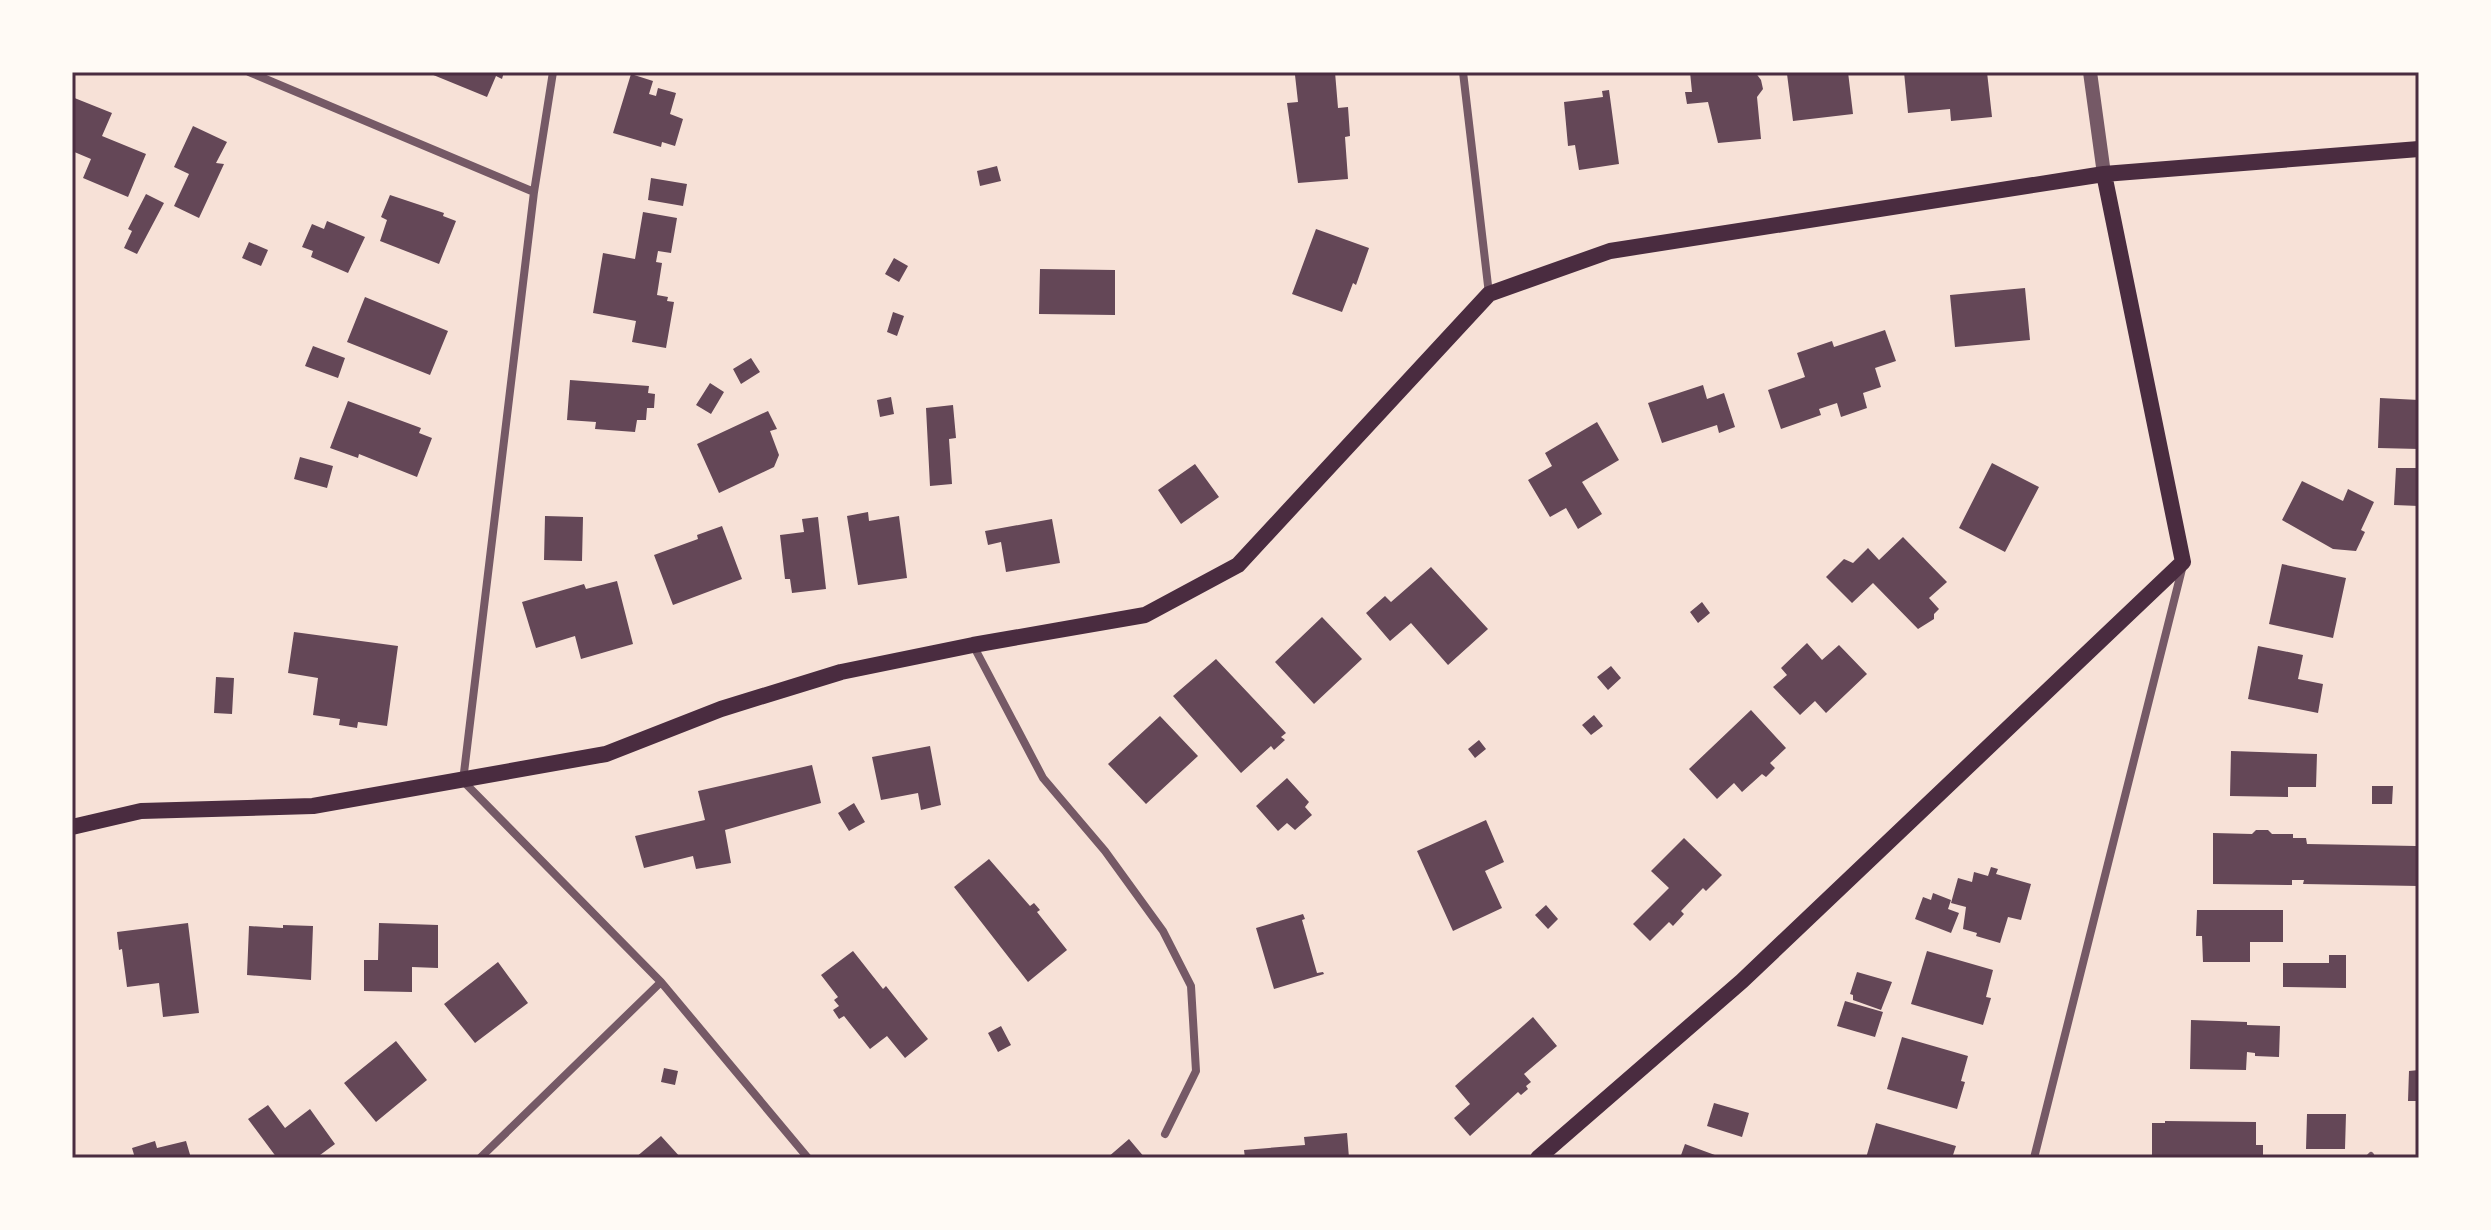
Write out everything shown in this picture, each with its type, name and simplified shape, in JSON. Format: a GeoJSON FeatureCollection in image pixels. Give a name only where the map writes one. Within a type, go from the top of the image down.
{"type":"FeatureCollection","features":[{"type":"Feature","properties":{"kind":"main road"},"geometry":{"type":"LineString","coordinates":[[72,827],[141,811],[313,806],[606,754],[721,709],[841,672],[1145,615],[1238,565],[1489,294],[1610,251],[2104,174],[2419,149]]}},
{"type":"Feature","properties":{"kind":"main road"},"geometry":{"type":"LineString","coordinates":[[1538,1158],[1742,981],[2183,562],[2104,174]]}},
{"type":"Feature","properties":{"kind":"street"},"geometry":{"type":"LineString","coordinates":[[249,72],[534,192]]}},
{"type":"Feature","properties":{"kind":"street"},"geometry":{"type":"LineString","coordinates":[[553,72],[534,192],[463,781],[661,982],[808,1158]]}},
{"type":"Feature","properties":{"kind":"street"},"geometry":{"type":"LineString","coordinates":[[1463,72],[1489,294]]}},
{"type":"Feature","properties":{"kind":"street"},"geometry":{"type":"LineString","coordinates":[[2090,72],[2104,174]]}},
{"type":"Feature","properties":{"kind":"street"},"geometry":{"type":"LineString","coordinates":[[2034,1158],[2183,562]]}},
{"type":"Feature","properties":{"kind":"street"},"geometry":{"type":"LineString","coordinates":[[973,645],[1043,778],[1105,851],[1163,931],[1191,986],[1196,1071],[1165,1134]]}},
{"type":"Feature","properties":{"kind":"street"},"geometry":{"type":"LineString","coordinates":[[480,1158],[661,982]]}},
{"type":"Feature","properties":{"kind":"building"},"geometry":{"type":"Polygon","coordinates":[[[426,72],[504,72],[502,79],[496,76],[487,97],[426,72]]]}},
{"type":"Feature","properties":{"kind":"building"},"geometry":{"type":"Polygon","coordinates":[[[1335,72],[1338,108],[1348,107],[1350,136],[1345,137],[1348,179],[1298,183],[1287,103],[1298,102],[1295,75],[1335,72]]]}},
{"type":"Feature","properties":{"kind":"building"},"geometry":{"type":"Polygon","coordinates":[[[1690,72],[1755,72],[1763,89],[1757,97],[1761,139],[1718,143],[1708,102],[1687,104],[1685,92],[1692,92],[1690,72]]]}},
{"type":"Feature","properties":{"kind":"building"},"geometry":{"type":"Polygon","coordinates":[[[1848,72],[1853,114],[1793,121],[1787,74],[1848,72]]]}},
{"type":"Feature","properties":{"kind":"building"},"geometry":{"type":"Polygon","coordinates":[[[1904,72],[1987,72],[1992,117],[1951,121],[1950,109],[1908,113],[1904,72]]]}},
{"type":"Feature","properties":{"kind":"building"},"geometry":{"type":"Polygon","coordinates":[[[631,74],[653,81],[649,94],[656,96],[658,88],[676,93],[670,114],[683,119],[675,146],[662,142],[661,147],[613,133],[631,74]]]}},
{"type":"Feature","properties":{"kind":"building"},"geometry":{"type":"Polygon","coordinates":[[[1609,90],[1619,164],[1579,170],[1575,145],[1568,146],[1564,102],[1603,97],[1602,91],[1609,90]]]}},
{"type":"Feature","properties":{"kind":"building"},"geometry":{"type":"Polygon","coordinates":[[[72,97],[112,113],[102,136],[146,154],[128,197],[83,178],[91,159],[72,151],[72,97]]]}},
{"type":"Feature","properties":{"kind":"building"},"geometry":{"type":"Polygon","coordinates":[[[193,126],[227,142],[216,163],[224,164],[199,218],[174,206],[189,174],[174,167],[193,126]]]}},
{"type":"Feature","properties":{"kind":"building"},"geometry":{"type":"Polygon","coordinates":[[[997,166],[1001,181],[980,186],[977,171],[997,166]]]}},
{"type":"Feature","properties":{"kind":"building"},"geometry":{"type":"Polygon","coordinates":[[[651,178],[687,184],[683,206],[648,200],[651,178]]]}},
{"type":"Feature","properties":{"kind":"building"},"geometry":{"type":"Polygon","coordinates":[[[146,194],[164,203],[137,254],[124,248],[132,231],[128,229],[146,194]]]}},
{"type":"Feature","properties":{"kind":"building"},"geometry":{"type":"Polygon","coordinates":[[[390,195],[444,213],[443,216],[456,221],[439,264],[380,241],[387,220],[381,217],[390,195]]]}},
{"type":"Feature","properties":{"kind":"building"},"geometry":{"type":"Polygon","coordinates":[[[643,212],[677,218],[671,253],[658,251],[656,262],[662,263],[657,295],[674,302],[666,348],[632,342],[636,321],[593,313],[603,253],[635,259],[643,212]]]}},
{"type":"Feature","properties":{"kind":"building"},"geometry":{"type":"Polygon","coordinates":[[[327,221],[365,237],[348,273],[311,257],[313,251],[302,247],[312,224],[324,229],[327,221]]]}},
{"type":"Feature","properties":{"kind":"building"},"geometry":{"type":"Polygon","coordinates":[[[1316,229],[1369,248],[1356,285],[1353,283],[1342,312],[1292,294],[1316,229]]]}},
{"type":"Feature","properties":{"kind":"building"},"geometry":{"type":"Polygon","coordinates":[[[249,242],[268,250],[261,266],[242,258],[249,242]]]}},
{"type":"Feature","properties":{"kind":"building"},"geometry":{"type":"Polygon","coordinates":[[[894,258],[908,266],[899,282],[885,274],[894,258]]]}},
{"type":"Feature","properties":{"kind":"building"},"geometry":{"type":"Polygon","coordinates":[[[1040,269],[1115,270],[1115,315],[1039,314],[1040,269]]]}},
{"type":"Feature","properties":{"kind":"building"},"geometry":{"type":"Polygon","coordinates":[[[2025,288],[2030,340],[1955,347],[1950,295],[2025,288]]]}},
{"type":"Feature","properties":{"kind":"building"},"geometry":{"type":"Polygon","coordinates":[[[365,297],[448,331],[430,375],[347,342],[365,297]]]}},
{"type":"Feature","properties":{"kind":"building"},"geometry":{"type":"Polygon","coordinates":[[[893,312],[904,316],[897,336],[887,332],[893,312]]]}},
{"type":"Feature","properties":{"kind":"building"},"geometry":{"type":"Polygon","coordinates":[[[1885,330],[1896,361],[1875,368],[1881,387],[1863,393],[1867,408],[1841,417],[1837,403],[1819,409],[1821,415],[1781,429],[1768,390],[1805,377],[1797,353],[1832,341],[1834,347],[1885,330]]]}},
{"type":"Feature","properties":{"kind":"building"},"geometry":{"type":"Polygon","coordinates":[[[313,346],[345,358],[338,378],[305,366],[313,346]]]}},
{"type":"Feature","properties":{"kind":"building"},"geometry":{"type":"Polygon","coordinates":[[[751,358],[760,372],[741,384],[733,369],[751,358]]]}},
{"type":"Feature","properties":{"kind":"building"},"geometry":{"type":"Polygon","coordinates":[[[570,380],[649,386],[648,393],[655,394],[654,408],[647,408],[646,420],[637,420],[635,432],[595,429],[596,422],[567,420],[570,380]]]}},
{"type":"Feature","properties":{"kind":"building"},"geometry":{"type":"Polygon","coordinates":[[[710,383],[724,392],[711,414],[696,405],[710,383]]]}},
{"type":"Feature","properties":{"kind":"building"},"geometry":{"type":"Polygon","coordinates":[[[1703,385],[1707,399],[1724,393],[1735,427],[1719,433],[1717,425],[1662,443],[1648,403],[1703,385]]]}},
{"type":"Feature","properties":{"kind":"building"},"geometry":{"type":"Polygon","coordinates":[[[891,397],[894,414],[880,417],[877,400],[891,397]]]}},
{"type":"Feature","properties":{"kind":"building"},"geometry":{"type":"Polygon","coordinates":[[[2380,398],[2419,400],[2419,449],[2378,448],[2380,398]]]}},
{"type":"Feature","properties":{"kind":"building"},"geometry":{"type":"Polygon","coordinates":[[[348,401],[421,428],[419,433],[432,438],[417,477],[359,454],[358,458],[330,448],[348,401]]]}},
{"type":"Feature","properties":{"kind":"building"},"geometry":{"type":"Polygon","coordinates":[[[953,405],[956,438],[949,439],[952,484],[930,486],[926,408],[953,405]]]}},
{"type":"Feature","properties":{"kind":"building"},"geometry":{"type":"Polygon","coordinates":[[[768,411],[777,429],[770,431],[779,455],[774,467],[719,493],[697,444],[768,411]]]}},
{"type":"Feature","properties":{"kind":"building"},"geometry":{"type":"Polygon","coordinates":[[[1597,422],[1619,460],[1582,482],[1602,514],[1578,529],[1566,508],[1550,517],[1528,480],[1552,466],[1545,453],[1597,422]]]}},
{"type":"Feature","properties":{"kind":"building"},"geometry":{"type":"Polygon","coordinates":[[[300,457],[333,466],[327,488],[294,479],[300,457]]]}},
{"type":"Feature","properties":{"kind":"building"},"geometry":{"type":"Polygon","coordinates":[[[1992,463],[2039,487],[2005,552],[1959,528],[1992,463]]]}},
{"type":"Feature","properties":{"kind":"building"},"geometry":{"type":"Polygon","coordinates":[[[1195,464],[1219,497],[1181,524],[1158,490],[1195,464]]]}},
{"type":"Feature","properties":{"kind":"building"},"geometry":{"type":"Polygon","coordinates":[[[2396,468],[2419,468],[2419,506],[2394,505],[2396,468]]]}},
{"type":"Feature","properties":{"kind":"building"},"geometry":{"type":"Polygon","coordinates":[[[2302,481],[2343,501],[2348,489],[2374,502],[2361,530],[2365,532],[2356,551],[2333,549],[2282,520],[2302,481]]]}},
{"type":"Feature","properties":{"kind":"building"},"geometry":{"type":"Polygon","coordinates":[[[868,512],[869,521],[899,516],[907,578],[858,585],[847,516],[868,512]]]}},
{"type":"Feature","properties":{"kind":"building"},"geometry":{"type":"Polygon","coordinates":[[[545,516],[583,517],[582,561],[544,560],[545,516]]]}},
{"type":"Feature","properties":{"kind":"building"},"geometry":{"type":"Polygon","coordinates":[[[818,517],[826,589],[792,593],[790,579],[785,579],[780,535],[804,532],[802,519],[818,517]]]}},
{"type":"Feature","properties":{"kind":"building"},"geometry":{"type":"Polygon","coordinates":[[[1052,519],[1060,563],[1006,572],[1001,542],[988,545],[985,531],[1052,519]]]}},
{"type":"Feature","properties":{"kind":"building"},"geometry":{"type":"Polygon","coordinates":[[[722,526],[742,579],[673,605],[654,555],[698,539],[697,535],[722,526]]]}},
{"type":"Feature","properties":{"kind":"building"},"geometry":{"type":"Polygon","coordinates":[[[1903,537],[1947,582],[1929,598],[1939,609],[1934,619],[1918,629],[1873,583],[1852,603],[1826,577],[1844,559],[1853,563],[1868,548],[1879,560],[1903,537]]]}},
{"type":"Feature","properties":{"kind":"building"},"geometry":{"type":"Polygon","coordinates":[[[2282,564],[2346,578],[2333,638],[2269,624],[2282,564]]]}},
{"type":"Feature","properties":{"kind":"building"},"geometry":{"type":"Polygon","coordinates":[[[1431,567],[1488,629],[1448,665],[1411,623],[1390,641],[1366,613],[1385,596],[1391,602],[1431,567]]]}},
{"type":"Feature","properties":{"kind":"building"},"geometry":{"type":"Polygon","coordinates":[[[617,581],[633,644],[581,659],[575,636],[536,648],[522,602],[584,584],[586,589],[617,581]]]}},
{"type":"Feature","properties":{"kind":"building"},"geometry":{"type":"Polygon","coordinates":[[[1702,602],[1710,613],[1698,623],[1690,612],[1702,602]]]}},
{"type":"Feature","properties":{"kind":"building"},"geometry":{"type":"Polygon","coordinates":[[[1322,617],[1362,659],[1314,704],[1275,662],[1322,617]]]}},
{"type":"Feature","properties":{"kind":"building"},"geometry":{"type":"Polygon","coordinates":[[[294,632],[398,646],[387,726],[358,722],[357,728],[339,725],[340,719],[313,715],[318,678],[288,673],[294,632]]]}},
{"type":"Feature","properties":{"kind":"building"},"geometry":{"type":"Polygon","coordinates":[[[1807,643],[1822,660],[1839,645],[1867,674],[1826,713],[1815,701],[1800,715],[1773,687],[1787,675],[1781,668],[1807,643]]]}},
{"type":"Feature","properties":{"kind":"building"},"geometry":{"type":"Polygon","coordinates":[[[2258,646],[2303,655],[2298,679],[2323,684],[2318,713],[2248,699],[2258,646]]]}},
{"type":"Feature","properties":{"kind":"building"},"geometry":{"type":"Polygon","coordinates":[[[1216,659],[1286,733],[1281,737],[1285,740],[1274,750],[1271,746],[1241,773],[1173,696],[1216,659]]]}},
{"type":"Feature","properties":{"kind":"building"},"geometry":{"type":"Polygon","coordinates":[[[1611,666],[1621,678],[1608,690],[1597,677],[1611,666]]]}},
{"type":"Feature","properties":{"kind":"building"},"geometry":{"type":"Polygon","coordinates":[[[216,677],[234,678],[232,714],[214,713],[216,677]]]}},
{"type":"Feature","properties":{"kind":"building"},"geometry":{"type":"Polygon","coordinates":[[[1751,710],[1786,748],[1770,763],[1775,768],[1766,777],[1762,774],[1742,792],[1734,783],[1717,799],[1689,769],[1751,710]]]}},
{"type":"Feature","properties":{"kind":"building"},"geometry":{"type":"Polygon","coordinates":[[[1594,715],[1603,726],[1591,735],[1582,725],[1594,715]]]}},
{"type":"Feature","properties":{"kind":"building"},"geometry":{"type":"Polygon","coordinates":[[[1160,716],[1198,756],[1146,804],[1108,764],[1160,716]]]}},
{"type":"Feature","properties":{"kind":"building"},"geometry":{"type":"Polygon","coordinates":[[[1479,740],[1486,749],[1475,758],[1468,749],[1479,740]]]}},
{"type":"Feature","properties":{"kind":"building"},"geometry":{"type":"Polygon","coordinates":[[[930,746],[941,805],[921,810],[918,793],[881,800],[872,757],[930,746]]]}},
{"type":"Feature","properties":{"kind":"building"},"geometry":{"type":"Polygon","coordinates":[[[2231,751],[2317,754],[2316,787],[2288,787],[2288,797],[2230,796],[2231,751]]]}},
{"type":"Feature","properties":{"kind":"building"},"geometry":{"type":"Polygon","coordinates":[[[812,765],[821,803],[725,830],[731,863],[696,869],[693,856],[644,868],[635,836],[705,820],[698,791],[812,765]]]}},
{"type":"Feature","properties":{"kind":"building"},"geometry":{"type":"Polygon","coordinates":[[[1287,778],[1309,802],[1305,807],[1312,815],[1295,830],[1287,823],[1278,831],[1256,806],[1287,778]]]}},
{"type":"Feature","properties":{"kind":"building"},"geometry":{"type":"Polygon","coordinates":[[[2372,786],[2393,786],[2392,804],[2372,804],[2372,786]]]}},
{"type":"Feature","properties":{"kind":"building"},"geometry":{"type":"Polygon","coordinates":[[[854,803],[865,822],[849,831],[838,813],[854,803]]]}},
{"type":"Feature","properties":{"kind":"building"},"geometry":{"type":"Polygon","coordinates":[[[1486,820],[1504,862],[1485,871],[1502,908],[1453,931],[1417,851],[1486,820]]]}},
{"type":"Feature","properties":{"kind":"building"},"geometry":{"type":"Polygon","coordinates":[[[2256,830],[2293,834],[2293,838],[2306,838],[2307,844],[2416,846],[2416,840],[2419,840],[2419,886],[2303,884],[2304,880],[2292,880],[2292,885],[2213,884],[2213,833],[2252,834],[2256,830]]]}},
{"type":"Feature","properties":{"kind":"building"},"geometry":{"type":"Polygon","coordinates":[[[1684,838],[1722,875],[1706,891],[1703,888],[1681,911],[1684,914],[1673,926],[1669,922],[1650,941],[1633,924],[1669,888],[1651,871],[1684,838]]]}},
{"type":"Feature","properties":{"kind":"building"},"geometry":{"type":"Polygon","coordinates":[[[989,859],[1030,906],[1034,903],[1040,910],[1037,912],[1067,950],[1028,982],[954,887],[989,859]]]}},
{"type":"Feature","properties":{"kind":"building"},"geometry":{"type":"Polygon","coordinates":[[[1991,867],[1998,869],[1996,874],[2031,884],[2021,920],[2008,917],[2000,943],[1963,929],[1966,907],[1951,903],[1958,878],[1972,882],[1974,872],[1988,876],[1991,867]]]}},
{"type":"Feature","properties":{"kind":"building"},"geometry":{"type":"Polygon","coordinates":[[[1933,893],[1951,900],[1948,909],[1959,913],[1951,933],[1915,919],[1923,897],[1931,900],[1933,893]]]}},
{"type":"Feature","properties":{"kind":"building"},"geometry":{"type":"Polygon","coordinates":[[[1546,905],[1558,919],[1548,929],[1535,915],[1546,905]]]}},
{"type":"Feature","properties":{"kind":"building"},"geometry":{"type":"Polygon","coordinates":[[[2197,910],[2283,910],[2283,942],[2250,942],[2250,962],[2203,962],[2202,936],[2196,936],[2197,910]]]}},
{"type":"Feature","properties":{"kind":"building"},"geometry":{"type":"Polygon","coordinates":[[[1303,914],[1317,973],[1324,974],[1274,989],[1256,928],[1303,914]]]}},
{"type":"Feature","properties":{"kind":"building"},"geometry":{"type":"Polygon","coordinates":[[[188,923],[199,1013],[163,1017],[159,983],[127,987],[117,932],[188,923]]]}},
{"type":"Feature","properties":{"kind":"building"},"geometry":{"type":"Polygon","coordinates":[[[379,923],[438,925],[438,968],[412,967],[412,992],[364,991],[364,960],[378,960],[379,923]]]}},
{"type":"Feature","properties":{"kind":"building"},"geometry":{"type":"Polygon","coordinates":[[[283,925],[313,926],[311,980],[247,975],[249,926],[283,928],[283,925]]]}},
{"type":"Feature","properties":{"kind":"building"},"geometry":{"type":"Polygon","coordinates":[[[853,951],[883,989],[886,986],[928,1039],[905,1058],[887,1036],[870,1049],[844,1016],[839,1019],[833,1010],[839,1006],[834,1000],[838,997],[821,975],[853,951]]]}},
{"type":"Feature","properties":{"kind":"building"},"geometry":{"type":"Polygon","coordinates":[[[1927,951],[1993,970],[1986,997],[1991,998],[1983,1025],[1911,1004],[1927,951]]]}},
{"type":"Feature","properties":{"kind":"building"},"geometry":{"type":"Polygon","coordinates":[[[2329,955],[2346,955],[2346,988],[2283,987],[2283,963],[2329,963],[2329,955]]]}},
{"type":"Feature","properties":{"kind":"building"},"geometry":{"type":"Polygon","coordinates":[[[498,962],[528,1003],[475,1043],[444,1004],[498,962]]]}},
{"type":"Feature","properties":{"kind":"building"},"geometry":{"type":"Polygon","coordinates":[[[1857,972],[1892,982],[1881,1010],[1853,1000],[1850,994],[1857,972]]]}},
{"type":"Feature","properties":{"kind":"building"},"geometry":{"type":"Polygon","coordinates":[[[1845,1001],[1883,1012],[1875,1037],[1837,1026],[1845,1001]]]}},
{"type":"Feature","properties":{"kind":"building"},"geometry":{"type":"Polygon","coordinates":[[[1533,1017],[1557,1046],[1524,1074],[1531,1082],[1526,1086],[1528,1089],[1521,1095],[1518,1092],[1470,1136],[1454,1118],[1470,1104],[1455,1086],[1533,1017]]]}},
{"type":"Feature","properties":{"kind":"building"},"geometry":{"type":"Polygon","coordinates":[[[2191,1020],[2280,1026],[2279,1057],[2255,1056],[2255,1053],[2247,1052],[2246,1070],[2190,1069],[2191,1020]]]}},
{"type":"Feature","properties":{"kind":"building"},"geometry":{"type":"Polygon","coordinates":[[[1001,1026],[1011,1045],[998,1052],[988,1033],[1001,1026]]]}},
{"type":"Feature","properties":{"kind":"building"},"geometry":{"type":"Polygon","coordinates":[[[1902,1037],[1968,1056],[1957,1109],[1887,1089],[1902,1037]]]}},
{"type":"Feature","properties":{"kind":"building"},"geometry":{"type":"Polygon","coordinates":[[[396,1041],[427,1080],[376,1122],[344,1083],[396,1041]]]}},
{"type":"Feature","properties":{"kind":"building"},"geometry":{"type":"Polygon","coordinates":[[[664,1068],[678,1071],[675,1085],[661,1082],[664,1068]]]}},
{"type":"Feature","properties":{"kind":"building"},"geometry":{"type":"Polygon","coordinates":[[[2419,1070],[2419,1101],[2408,1101],[2409,1071],[2419,1070]]]}},
{"type":"Feature","properties":{"kind":"building"},"geometry":{"type":"Polygon","coordinates":[[[1714,1103],[1749,1113],[1742,1137],[1707,1126],[1714,1103]]]}},
{"type":"Feature","properties":{"kind":"building"},"geometry":{"type":"Polygon","coordinates":[[[268,1105],[285,1128],[310,1109],[335,1144],[316,1158],[277,1158],[248,1119],[268,1105]]]}},
{"type":"Feature","properties":{"kind":"building"},"geometry":{"type":"Polygon","coordinates":[[[2307,1114],[2346,1114],[2345,1149],[2306,1149],[2307,1114]]]}},
{"type":"Feature","properties":{"kind":"building"},"geometry":{"type":"Polygon","coordinates":[[[2256,1122],[2256,1145],[2263,1145],[2263,1158],[2152,1158],[2152,1123],[2256,1122]]]}},
{"type":"Feature","properties":{"kind":"building"},"geometry":{"type":"Polygon","coordinates":[[[1876,1123],[1956,1146],[1952,1158],[1866,1158],[1876,1123]]]}},
{"type":"Feature","properties":{"kind":"building"},"geometry":{"type":"Polygon","coordinates":[[[1347,1133],[1349,1158],[1245,1158],[1244,1150],[1305,1145],[1304,1137],[1347,1133]]]}},
{"type":"Feature","properties":{"kind":"building"},"geometry":{"type":"Polygon","coordinates":[[[661,1136],[681,1158],[635,1158],[661,1136]]]}},
{"type":"Feature","properties":{"kind":"building"},"geometry":{"type":"Polygon","coordinates":[[[1129,1139],[1145,1158],[1107,1158],[1129,1139]]]}},
{"type":"Feature","properties":{"kind":"building"},"geometry":{"type":"Polygon","coordinates":[[[155,1141],[157,1148],[186,1141],[191,1158],[135,1158],[132,1148],[155,1141]]]}},
{"type":"Feature","properties":{"kind":"building"},"geometry":{"type":"Polygon","coordinates":[[[1685,1144],[1723,1158],[1680,1158],[1685,1144]]]}}]}
